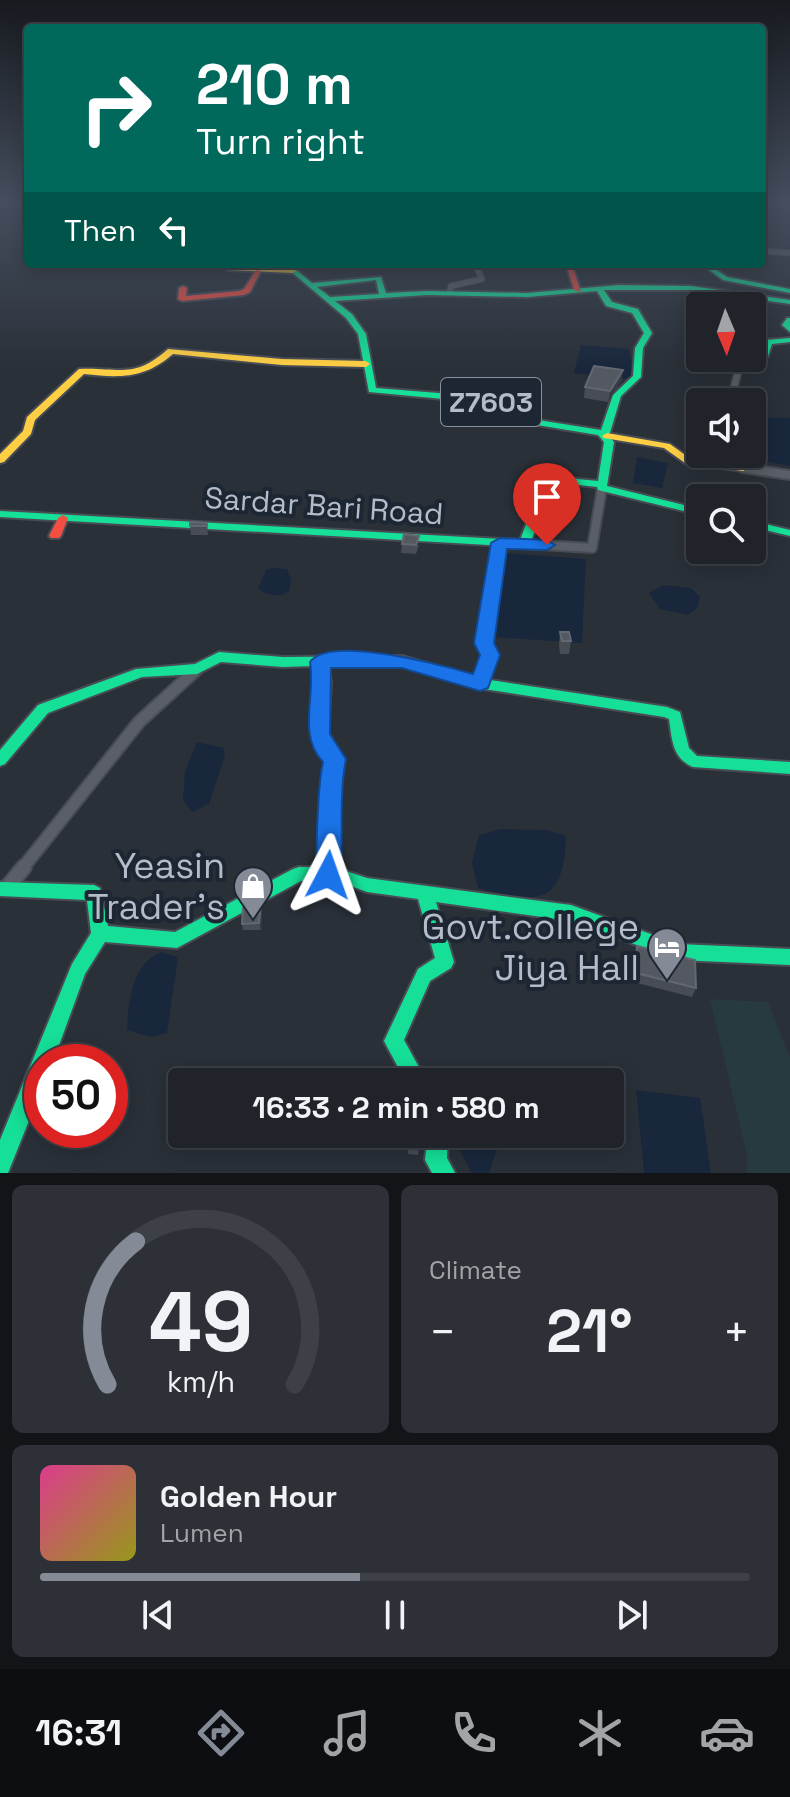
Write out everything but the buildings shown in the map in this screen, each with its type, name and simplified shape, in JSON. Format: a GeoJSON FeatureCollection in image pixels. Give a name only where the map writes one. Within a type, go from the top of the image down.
{"type":"FeatureCollection","features":[{"type":"Feature","properties":{"kind":"main road"},"geometry":{"type":"LineString","coordinates":[[229,269],[258,271],[281,268]]}},
{"type":"Feature","properties":{"kind":"main road","name":"Z7603"},"geometry":{"type":"LineString","coordinates":[[290,268],[349,316],[362,334],[372,390],[488,400],[495,403],[498,414],[504,417],[606,435]]}},
{"type":"Feature","properties":{"kind":"main road"},"geometry":{"type":"LineString","coordinates":[[570,268],[578,290]]}},
{"type":"Feature","properties":{"kind":"main road"},"geometry":{"type":"LineString","coordinates":[[710,268],[725,279],[790,291]]}},
{"type":"Feature","properties":{"kind":"main road"},"geometry":{"type":"LineString","coordinates":[[182,294],[241,293],[254,282],[258,271]]}},
{"type":"Feature","properties":{"kind":"main road"},"geometry":{"type":"LineString","coordinates":[[311,285],[379,278],[383,296]]}},
{"type":"Feature","properties":{"kind":"main road"},"geometry":{"type":"LineString","coordinates":[[599,288],[609,304],[635,311],[638,320],[647,328],[634,363],[637,377],[625,383],[615,395],[606,435],[601,486]]}},
{"type":"Feature","properties":{"kind":"main road"},"geometry":{"type":"LineString","coordinates":[[328,299],[449,293],[527,295],[599,288],[691,288],[790,302]]}},
{"type":"Feature","properties":{"kind":"main road"},"geometry":{"type":"LineString","coordinates":[[790,320],[786,325],[790,330]]}},
{"type":"Feature","properties":{"kind":"main road"},"geometry":{"type":"LineString","coordinates":[[766,351],[769,342],[790,340]]}},
{"type":"Feature","properties":{"kind":"main road"},"geometry":{"type":"LineString","coordinates":[[0,460],[28,432],[30,419],[82,371],[138,377],[159,364],[171,351],[282,362],[366,364]]}},
{"type":"Feature","properties":{"kind":"main road"},"geometry":{"type":"LineString","coordinates":[[606,435],[667,446],[686,460]]}},
{"type":"Feature","properties":{"kind":"main road"},"geometry":{"type":"LineString","coordinates":[[524,544],[549,478],[601,486],[686,508]]}},
{"type":"Feature","properties":{"kind":"main road","name":"Sardar Bari Road"},"geometry":{"type":"LineString","coordinates":[[0,514],[279,527],[524,544]]}},
{"type":"Feature","properties":{"kind":"main road"},"geometry":{"type":"LineString","coordinates":[[55,536],[63,518]]}},
{"type":"Feature","properties":{"kind":"main road"},"geometry":{"type":"LineString","coordinates":[[766,527],[790,533]]}},
{"type":"Feature","properties":{"kind":"main road"},"geometry":{"type":"LineString","coordinates":[[480,683],[490,655],[484,643]]}},
{"type":"Feature","properties":{"kind":"main road"},"geometry":{"type":"LineString","coordinates":[[0,760],[43,709],[141,672],[197,669],[219,657],[320,662],[347,659],[402,661],[480,683],[673,714],[687,759],[707,764],[790,768]]}},
{"type":"Feature","properties":{"kind":"main road"},"geometry":{"type":"LineString","coordinates":[[320,662],[324,680],[319,734],[325,749],[335,759],[331,781],[333,802],[328,875]]}},
{"type":"Feature","properties":{"kind":"main road"},"geometry":{"type":"LineString","coordinates":[[100,934],[177,940],[299,874],[340,875],[367,885],[571,913],[678,952],[790,957]]}},
{"type":"Feature","properties":{"kind":"main road"},"geometry":{"type":"LineString","coordinates":[[3,889],[94,893],[100,934],[78,970],[49,1044]]}},
{"type":"Feature","properties":{"kind":"main road"},"geometry":{"type":"LineString","coordinates":[[408,1068],[394,1041],[424,975],[445,962],[424,892]]}},
{"type":"Feature","properties":{"kind":"main road"},"geometry":{"type":"LineString","coordinates":[[0,1166],[24,1107]]}},
{"type":"Feature","properties":{"kind":"main road"},"geometry":{"type":"LineString","coordinates":[[437,1148],[436,1160],[444,1173]]}},
{"type":"Feature","properties":{"kind":"street"},"geometry":{"type":"LineString","coordinates":[[449,293],[451,286],[482,279],[477,268]]}},
{"type":"Feature","properties":{"kind":"street"},"geometry":{"type":"LineString","coordinates":[[766,468],[790,475]]}},
{"type":"Feature","properties":{"kind":"street"},"geometry":{"type":"LineString","coordinates":[[524,544],[592,548],[601,486]]}},
{"type":"Feature","properties":{"kind":"street"},"geometry":{"type":"LineString","coordinates":[[484,643],[500,543]]}},
{"type":"Feature","properties":{"kind":"street"},"geometry":{"type":"LineString","coordinates":[[3,889],[139,722],[197,669]]}},
{"type":"Feature","properties":{"kind":"green space"},"geometry":{"type":"Polygon","coordinates":[[[710,999],[768,1002],[790,1058],[790,1173],[747,1173],[747,1155],[710,999]]]}},
{"type":"Feature","properties":{"kind":"water"},"geometry":{"type":"Polygon","coordinates":[[[581,345],[629,349],[634,377],[622,379],[574,373],[581,345]]]}},
{"type":"Feature","properties":{"kind":"water"},"geometry":{"type":"Polygon","coordinates":[[[766,417],[790,418],[790,466],[766,462],[766,417]]]}},
{"type":"Feature","properties":{"kind":"water"},"geometry":{"type":"Polygon","coordinates":[[[637,457],[668,463],[662,488],[633,483],[637,457]]]}},
{"type":"Feature","properties":{"kind":"water"},"geometry":{"type":"Polygon","coordinates":[[[504,553],[586,559],[582,643],[491,637],[504,553]]]}},
{"type":"Feature","properties":{"kind":"water"},"geometry":{"type":"Polygon","coordinates":[[[287,569],[291,579],[290,590],[282,595],[274,596],[258,589],[266,570],[287,569]]]}},
{"type":"Feature","properties":{"kind":"water"},"geometry":{"type":"Polygon","coordinates":[[[664,585],[691,588],[700,597],[697,609],[688,615],[660,609],[649,593],[664,585]]]}},
{"type":"Feature","properties":{"kind":"water"},"geometry":{"type":"Polygon","coordinates":[[[197,742],[224,748],[225,756],[209,804],[192,812],[183,800],[185,772],[197,742]]]}},
{"type":"Feature","properties":{"kind":"water"},"geometry":{"type":"Polygon","coordinates":[[[501,829],[547,830],[566,836],[560,876],[544,894],[517,897],[478,888],[472,863],[479,835],[501,829]]]}},
{"type":"Feature","properties":{"kind":"water"},"geometry":{"type":"Polygon","coordinates":[[[161,952],[178,957],[167,1033],[150,1037],[127,1030],[129,1008],[138,974],[151,957],[161,952]]]}},
{"type":"Feature","properties":{"kind":"water"},"geometry":{"type":"Polygon","coordinates":[[[636,1090],[700,1098],[711,1173],[644,1173],[636,1090]]]}},
{"type":"Feature","properties":{"kind":"water"},"geometry":{"type":"Polygon","coordinates":[[[460,1148],[497,1148],[489,1173],[472,1173],[460,1148]]]}},
{"type":"Feature","properties":{"kind":"waterway"},"geometry":{"type":"LineString","coordinates":[[360,538],[405,541]]}},
{"type":"Feature","properties":{"kind":"waterway"},"geometry":{"type":"LineString","coordinates":[[419,542],[497,547]]}},
{"type":"Feature","properties":{"kind":"waterway"},"geometry":{"type":"LineString","coordinates":[[503,547],[521,548]]}},
{"type":"Feature","properties":{"kind":"traffic: fast"},"geometry":{"type":"LineString","coordinates":[[290,268],[349,316],[362,334],[372,390],[488,400],[495,403],[498,414],[504,417],[601,433],[609,442],[602,488],[686,509]]}},
{"type":"Feature","properties":{"kind":"traffic: fast"},"geometry":{"type":"LineString","coordinates":[[710,268],[725,279],[790,291]]}},
{"type":"Feature","properties":{"kind":"traffic: fast"},"geometry":{"type":"LineString","coordinates":[[311,285],[379,278],[383,296]]}},
{"type":"Feature","properties":{"kind":"traffic: fast"},"geometry":{"type":"LineString","coordinates":[[328,299],[427,293],[527,295],[619,287],[691,288],[790,302]]}},
{"type":"Feature","properties":{"kind":"traffic: fast"},"geometry":{"type":"LineString","coordinates":[[599,288],[609,304],[635,311],[648,333],[639,348],[637,377],[617,395],[605,434]]}},
{"type":"Feature","properties":{"kind":"traffic: fast"},"geometry":{"type":"LineString","coordinates":[[790,320],[786,325],[790,330]]}},
{"type":"Feature","properties":{"kind":"traffic: fast"},"geometry":{"type":"LineString","coordinates":[[766,351],[769,342],[790,340]]}},
{"type":"Feature","properties":{"kind":"traffic: fast"},"geometry":{"type":"LineString","coordinates":[[0,514],[524,544],[549,478],[600,484]]}},
{"type":"Feature","properties":{"kind":"traffic: fast"},"geometry":{"type":"LineString","coordinates":[[766,527],[790,533]]}},
{"type":"Feature","properties":{"kind":"traffic: fast"},"geometry":{"type":"LineString","coordinates":[[0,760],[43,709],[141,672],[197,669],[219,657],[283,662],[402,661],[477,683],[667,712],[675,716],[682,751],[693,761],[790,768]]}},
{"type":"Feature","properties":{"kind":"traffic: fast"},"geometry":{"type":"LineString","coordinates":[[320,662],[324,681],[321,732],[335,759],[328,875]]}},
{"type":"Feature","properties":{"kind":"traffic: fast"},"geometry":{"type":"LineString","coordinates":[[0,889],[94,893],[100,934],[177,940],[299,874],[340,875],[367,885],[571,913],[678,952],[790,957]]}},
{"type":"Feature","properties":{"kind":"traffic: fast"},"geometry":{"type":"LineString","coordinates":[[409,1068],[394,1041],[424,975],[445,962],[424,892]]}},
{"type":"Feature","properties":{"kind":"traffic: fast"},"geometry":{"type":"LineString","coordinates":[[50,1044],[78,970],[100,934]]}},
{"type":"Feature","properties":{"kind":"traffic: fast"},"geometry":{"type":"LineString","coordinates":[[0,1166],[24,1107]]}},
{"type":"Feature","properties":{"kind":"traffic: fast"},"geometry":{"type":"LineString","coordinates":[[437,1148],[436,1160],[444,1173]]}},
{"type":"Feature","properties":{"kind":"traffic: slow"},"geometry":{"type":"LineString","coordinates":[[229,269],[293,271]]}},
{"type":"Feature","properties":{"kind":"traffic: slow"},"geometry":{"type":"LineString","coordinates":[[0,460],[28,432],[30,419],[82,371],[119,374],[140,371],[171,351],[282,362],[366,364]]}},
{"type":"Feature","properties":{"kind":"traffic: slow"},"geometry":{"type":"LineString","coordinates":[[607,436],[667,446],[686,460]]}},
{"type":"Feature","properties":{"kind":"traffic: slow"},"geometry":{"type":"LineString","coordinates":[[480,683],[490,655],[484,643]]}},
{"type":"Feature","properties":{"kind":"traffic: jam"},"geometry":{"type":"LineString","coordinates":[[570,268],[578,290]]}},
{"type":"Feature","properties":{"kind":"traffic: jam"},"geometry":{"type":"LineString","coordinates":[[183,288],[182,299],[241,293],[247,290],[258,271]]}},
{"type":"Feature","properties":{"kind":"traffic: jam"},"geometry":{"type":"LineString","coordinates":[[55,536],[63,518]]}},
{"type":"Feature","properties":{"kind":"place","name":"Yeasin Trader's"},"geometry":{"type":"Point","coordinates":[253,920]}},
{"type":"Feature","properties":{"kind":"place","name":"Govt.college Jiya Hall"},"geometry":{"type":"Point","coordinates":[667,981]}},
{"type":"Feature","properties":{"kind":"route"},"geometry":{"type":"LineString","coordinates":[[328,875],[333,802],[331,781],[335,759],[325,749],[319,734],[324,680],[320,662],[347,659],[402,661],[480,683],[483,667],[490,655],[484,643],[500,543],[547,545]]}}]}
